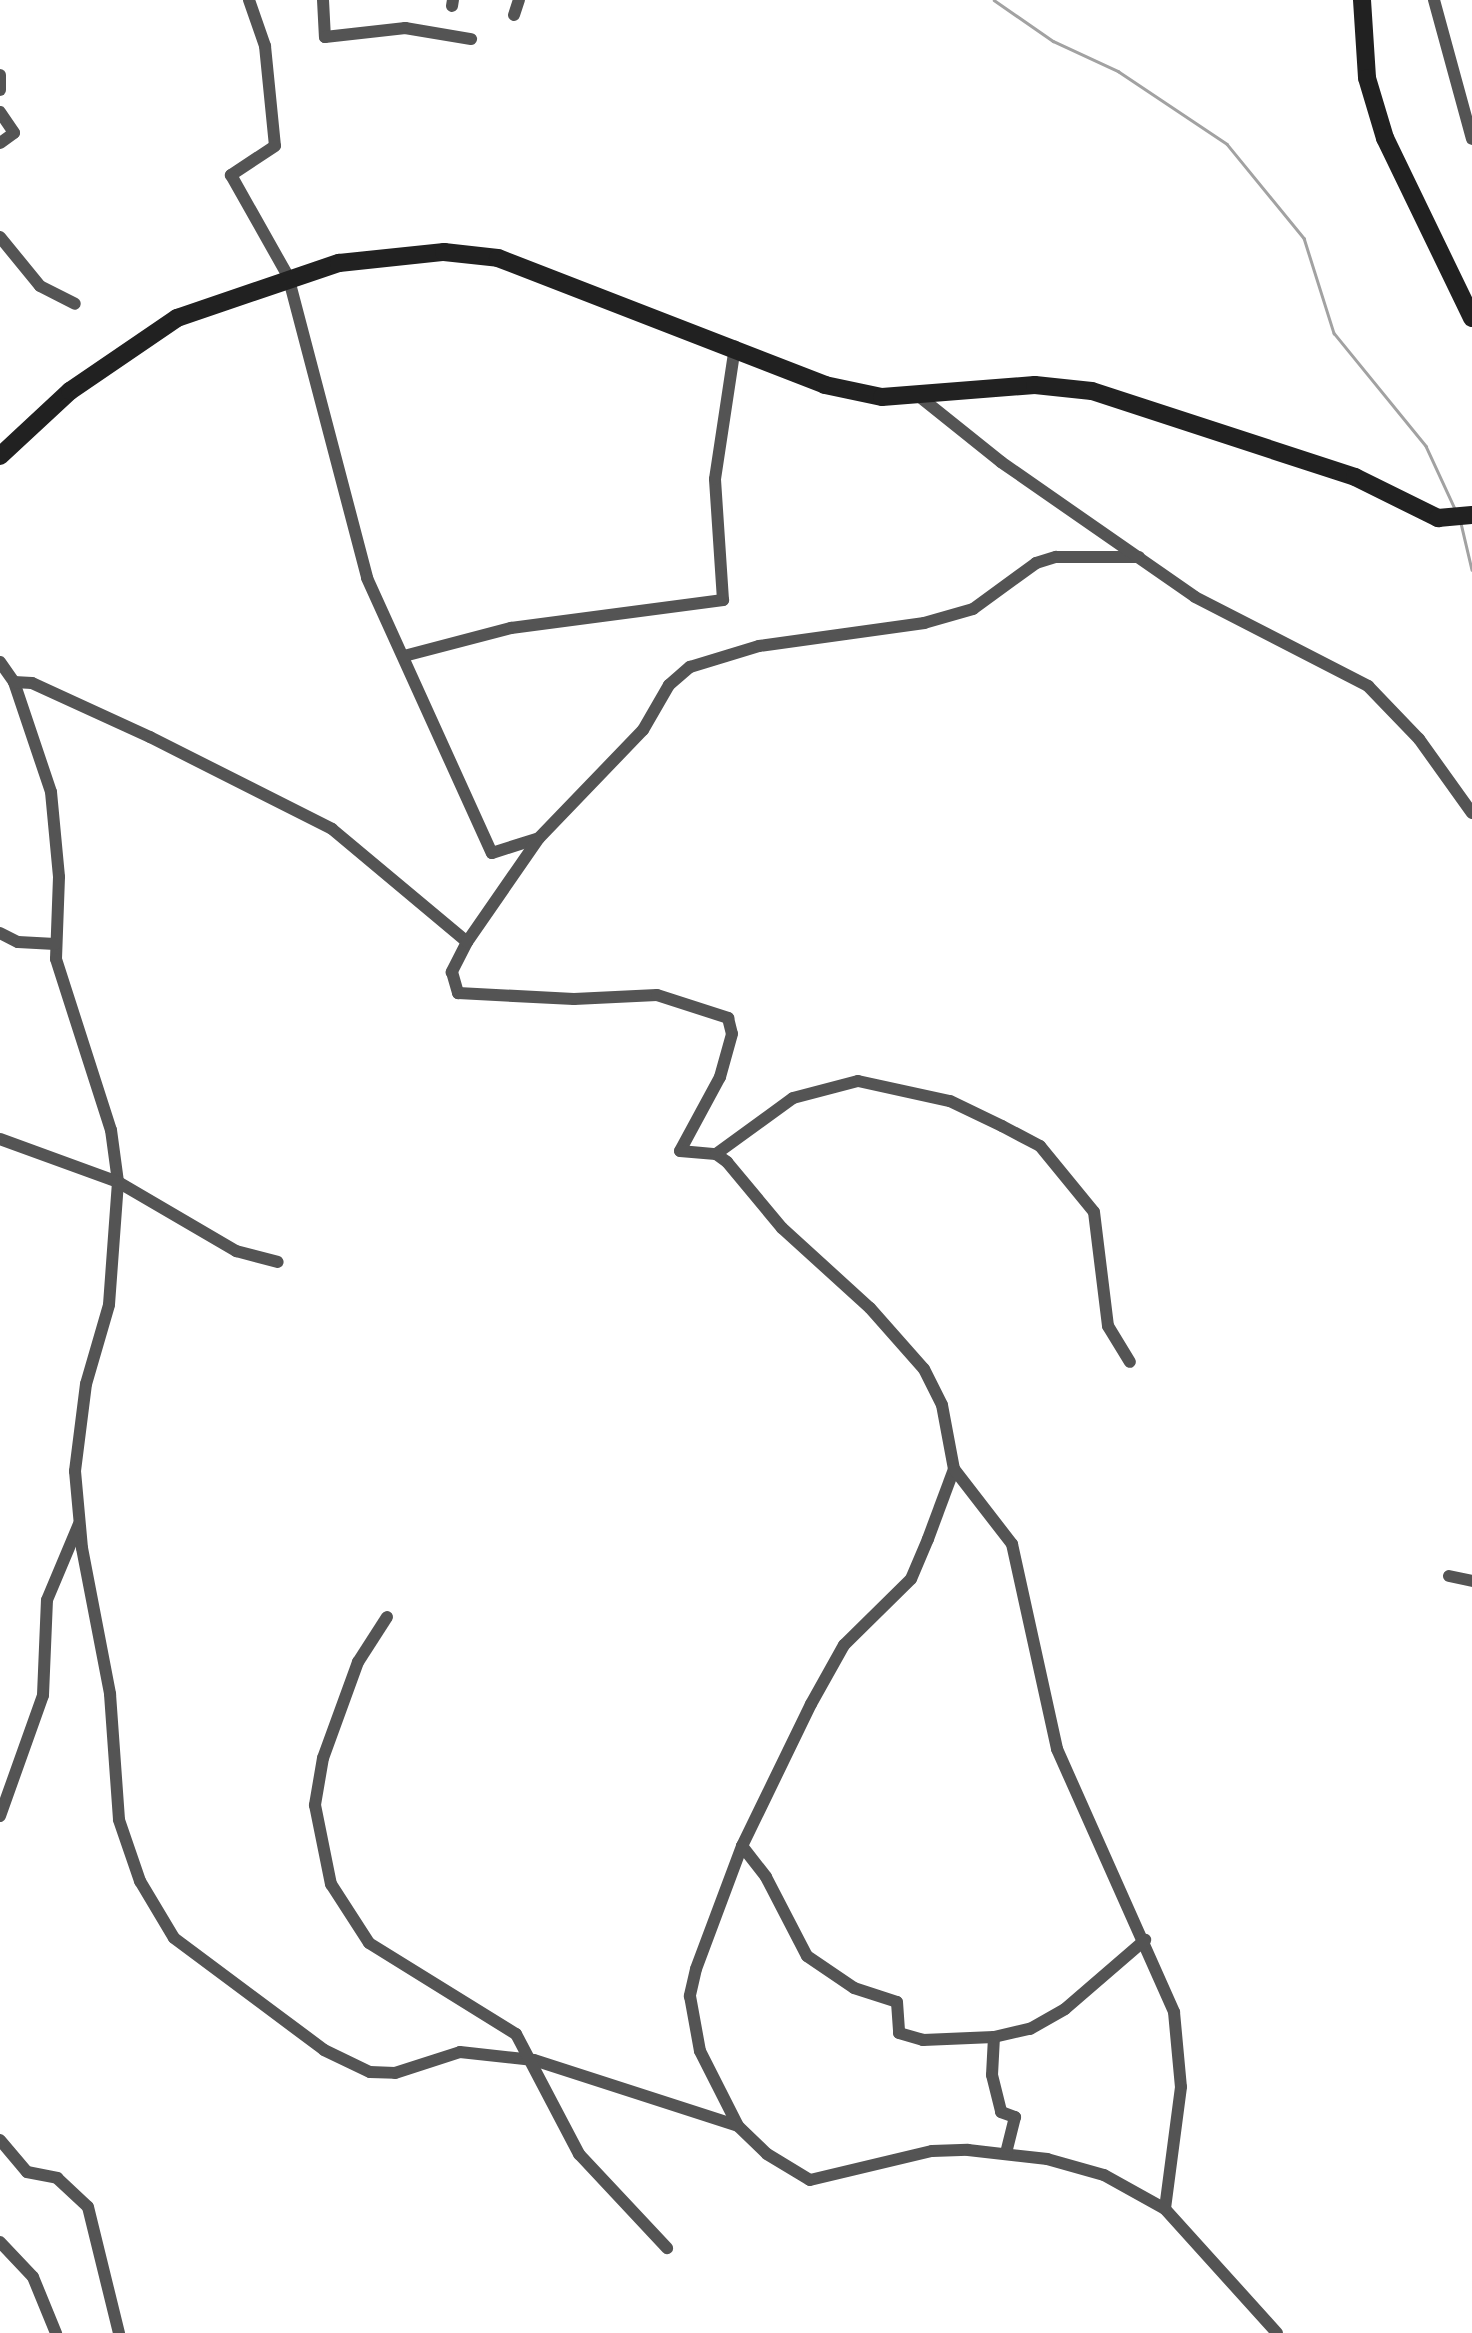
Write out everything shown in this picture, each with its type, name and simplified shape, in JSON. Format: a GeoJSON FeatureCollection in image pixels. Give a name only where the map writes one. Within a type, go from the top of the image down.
{"type":"FeatureCollection","features":[{"type":"Feature","properties":{"kind":"main road"},"geometry":{"type":"LineString","coordinates":[[1362,0],[1367,78],[1386,138],[1472,318]]}},
{"type":"Feature","properties":{"kind":"main road"},"geometry":{"type":"LineString","coordinates":[[0,456],[70,391],[177,318],[288,276],[339,263],[444,252],[498,258],[735,346],[825,385],[882,397],[1035,385],[1092,392],[1355,477],[1438,518],[1472,515]]}},
{"type":"Feature","properties":{"kind":"street"},"geometry":{"type":"LineString","coordinates":[[248,0],[265,46],[275,146],[232,174],[288,276],[367,578],[488,850],[539,838]]}},
{"type":"Feature","properties":{"kind":"street"},"geometry":{"type":"LineString","coordinates":[[323,0],[325,37],[405,28],[471,39]]}},
{"type":"Feature","properties":{"kind":"street"},"geometry":{"type":"LineString","coordinates":[[514,15],[518,0]]}},
{"type":"Feature","properties":{"kind":"street"},"geometry":{"type":"LineString","coordinates":[[1434,0],[1472,139]]}},
{"type":"Feature","properties":{"kind":"street"},"geometry":{"type":"LineString","coordinates":[[0,74],[0,90]]}},
{"type":"Feature","properties":{"kind":"street"},"geometry":{"type":"LineString","coordinates":[[0,112],[14,132],[0,143]]}},
{"type":"Feature","properties":{"kind":"street"},"geometry":{"type":"LineString","coordinates":[[0,238],[40,286],[74,304]]}},
{"type":"Feature","properties":{"kind":"street"},"geometry":{"type":"LineString","coordinates":[[404,656],[511,628],[723,600],[714,479],[735,346]]}},
{"type":"Feature","properties":{"kind":"street"},"geometry":{"type":"LineString","coordinates":[[920,397],[1195,597],[1368,686],[1420,739],[1472,813]]}},
{"type":"Feature","properties":{"kind":"street"},"geometry":{"type":"LineString","coordinates":[[1130,1362],[1108,1326],[1094,1212],[1040,1146],[950,1101],[858,1081],[793,1098],[716,1154],[680,1152],[720,1078],[732,1034],[728,1018],[658,995],[574,1000],[458,992],[452,972],[467,942],[539,838],[642,730],[670,685],[690,668],[759,646],[962,612],[986,602],[1036,563],[1056,557],[1138,557]]}},
{"type":"Feature","properties":{"kind":"street"},"geometry":{"type":"LineString","coordinates":[[0,662],[14,682],[51,792],[60,877],[55,944],[111,1130],[118,1182],[110,1306],[77,1440],[80,1522],[110,1694],[118,1820],[140,1881],[174,1938],[324,2050],[370,2072],[395,2073],[460,2052],[534,2060],[738,2126]]}},
{"type":"Feature","properties":{"kind":"street"},"geometry":{"type":"LineString","coordinates":[[14,682],[32,683],[166,744],[332,829],[467,942]]}},
{"type":"Feature","properties":{"kind":"street"},"geometry":{"type":"LineString","coordinates":[[0,933],[18,942],[55,944]]}},
{"type":"Feature","properties":{"kind":"street"},"geometry":{"type":"LineString","coordinates":[[0,1139],[118,1182],[236,1251],[278,1262]]}},
{"type":"Feature","properties":{"kind":"street"},"geometry":{"type":"LineString","coordinates":[[716,1154],[782,1228],[908,1346],[942,1405],[954,1469],[1012,1544],[1057,1748],[1145,1940],[1179,2040],[1180,2088],[1165,2209]]}},
{"type":"Feature","properties":{"kind":"street"},"geometry":{"type":"LineString","coordinates":[[954,1469],[911,1579],[844,1645],[742,1846],[690,1996],[700,2051],[738,2126],[767,2154],[810,2180],[932,2152],[1006,2154],[1104,2175],[1165,2209],[1277,2333]]}},
{"type":"Feature","properties":{"kind":"street"},"geometry":{"type":"LineString","coordinates":[[0,1816],[43,1695],[47,1600],[80,1522]]}},
{"type":"Feature","properties":{"kind":"street"},"geometry":{"type":"LineString","coordinates":[[1449,1576],[1472,1581]]}},
{"type":"Feature","properties":{"kind":"street"},"geometry":{"type":"LineString","coordinates":[[387,1617],[358,1662],[323,1758],[315,1805],[331,1884],[369,1942],[404,1970],[497,2017],[534,2060],[579,2154],[667,2248]]}},
{"type":"Feature","properties":{"kind":"street"},"geometry":{"type":"LineString","coordinates":[[742,1846],[766,1877],[807,1956],[854,1988],[897,2002],[899,2033],[923,2040],[994,2037],[1030,2029],[1065,2008],[1145,1940]]}},
{"type":"Feature","properties":{"kind":"street"},"geometry":{"type":"LineString","coordinates":[[994,2037],[1001,2112],[1016,2117],[1006,2154]]}},
{"type":"Feature","properties":{"kind":"street"},"geometry":{"type":"LineString","coordinates":[[0,2140],[27,2172]]}},
{"type":"Feature","properties":{"kind":"street"},"geometry":{"type":"LineString","coordinates":[[0,2165],[57,2178],[88,2207],[120,2333]]}},
{"type":"Feature","properties":{"kind":"street"},"geometry":{"type":"LineString","coordinates":[[0,2242],[32,2277],[56,2333]]}},
{"type":"Feature","properties":{"kind":"waterway"},"geometry":{"type":"LineString","coordinates":[[994,0],[1053,41],[1118,71],[1227,144],[1304,238],[1334,333],[1426,446],[1456,511]]}},
{"type":"Feature","properties":{"kind":"waterway"},"geometry":{"type":"LineString","coordinates":[[1461,523],[1472,570]]}}]}
